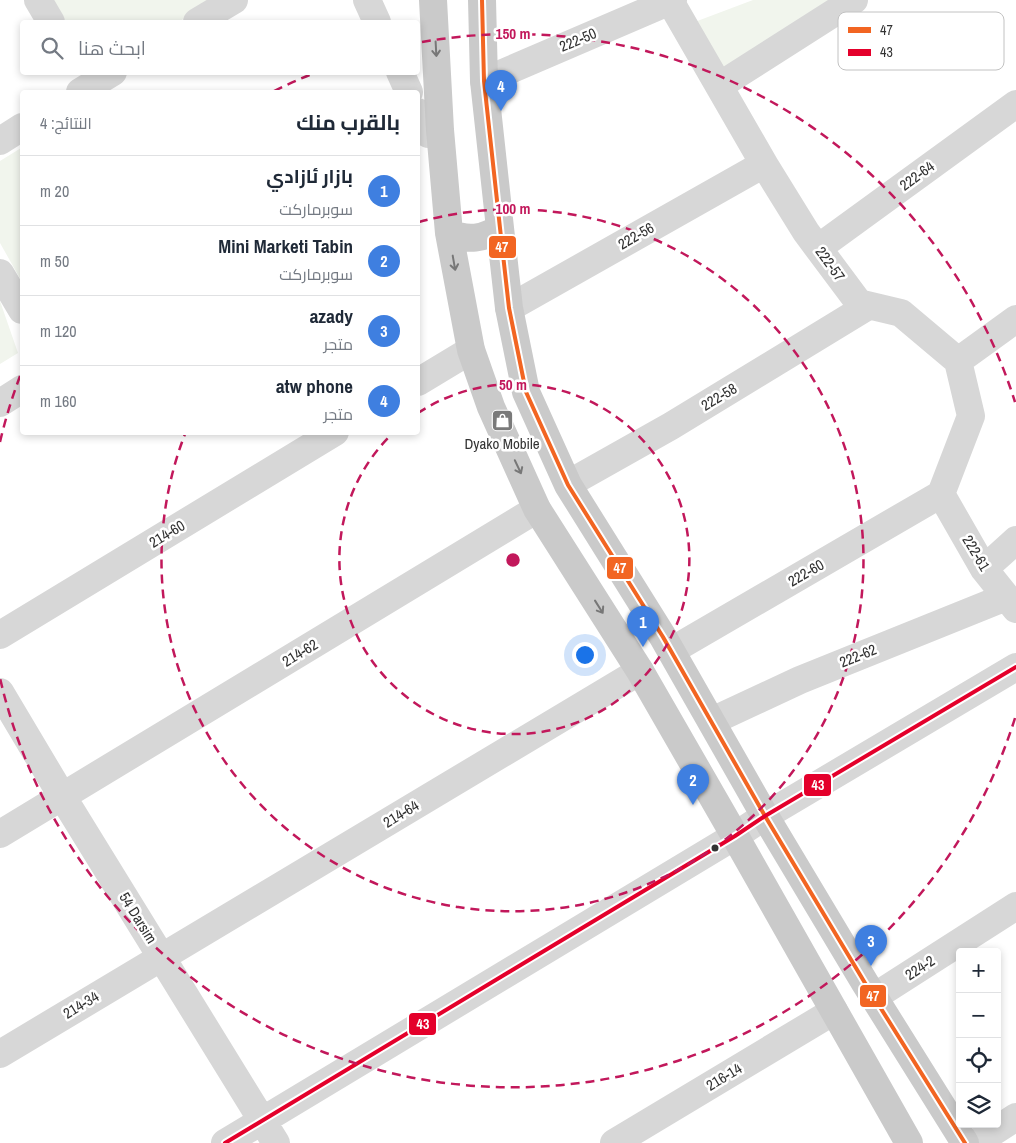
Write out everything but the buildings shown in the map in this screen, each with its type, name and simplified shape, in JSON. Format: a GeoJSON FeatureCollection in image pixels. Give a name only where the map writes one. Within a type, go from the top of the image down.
{"type":"FeatureCollection","features":[{"type":"Feature","properties":{"kind":"main road"},"geometry":{"type":"LineString","coordinates":[[434,0],[439,100],[426,129],[449,233],[471,350],[491,407],[537,509],[640,671],[909,1143]]}},
{"type":"Feature","properties":{"kind":"main road"},"geometry":{"type":"LineString","coordinates":[[482,0],[484,81],[500,228],[509,308],[526,392],[568,484],[671,651],[765,816],[874,997],[965,1143]]}},
{"type":"Feature","properties":{"kind":"main road"},"geometry":{"type":"LineString","coordinates":[[449,233],[459,237],[480,238],[500,228]]}},
{"type":"Feature","properties":{"kind":"street"},"geometry":{"type":"LineString","coordinates":[[38,0],[50,20]]}},
{"type":"Feature","properties":{"kind":"street"},"geometry":{"type":"LineString","coordinates":[[200,20],[234,0]]}},
{"type":"Feature","properties":{"kind":"street"},"geometry":{"type":"LineString","coordinates":[[367,0],[376,20]]}},
{"type":"Feature","properties":{"kind":"street"},"geometry":{"type":"LineString","coordinates":[[719,86],[854,0]]}},
{"type":"Feature","properties":{"kind":"street","name":"222-50"},"geometry":{"type":"LineString","coordinates":[[484,81],[671,1]]}},
{"type":"Feature","properties":{"kind":"street","name":"222-57"},"geometry":{"type":"LineString","coordinates":[[671,1],[764,164],[818,248],[859,303],[901,313],[958,361]]}},
{"type":"Feature","properties":{"kind":"street"},"geometry":{"type":"LineString","coordinates":[[83,84],[106,75]]}},
{"type":"Feature","properties":{"kind":"street"},"geometry":{"type":"LineString","coordinates":[[401,75],[408,90]]}},
{"type":"Feature","properties":{"kind":"street","name":"222-64"},"geometry":{"type":"LineString","coordinates":[[818,248],[1016,104]]}},
{"type":"Feature","properties":{"kind":"street"},"geometry":{"type":"LineString","coordinates":[[0,141],[20,128]]}},
{"type":"Feature","properties":{"kind":"street","name":"222-56"},"geometry":{"type":"LineString","coordinates":[[509,308],[764,164]]}},
{"type":"Feature","properties":{"kind":"street"},"geometry":{"type":"LineString","coordinates":[[0,273],[20,307]]}},
{"type":"Feature","properties":{"kind":"street","name":"222-58"},"geometry":{"type":"LineString","coordinates":[[568,484],[671,426],[868,306]]}},
{"type":"Feature","properties":{"kind":"street"},"geometry":{"type":"LineString","coordinates":[[941,494],[971,416],[958,361],[1016,319]]}},
{"type":"Feature","properties":{"kind":"street"},"geometry":{"type":"LineString","coordinates":[[420,381],[471,350]]}},
{"type":"Feature","properties":{"kind":"street"},"geometry":{"type":"LineString","coordinates":[[0,403],[20,390]]}},
{"type":"Feature","properties":{"kind":"street","name":"214-60"},"geometry":{"type":"LineString","coordinates":[[0,635],[330,435]]}},
{"type":"Feature","properties":{"kind":"street","name":"222-61"},"geometry":{"type":"LineString","coordinates":[[941,494],[984,569],[1011,603]]}},
{"type":"Feature","properties":{"kind":"street","name":"222-60"},"geometry":{"type":"LineString","coordinates":[[671,651],[941,494]]}},
{"type":"Feature","properties":{"kind":"street","name":"214-62"},"geometry":{"type":"LineString","coordinates":[[0,834],[537,509]]}},
{"type":"Feature","properties":{"kind":"street"},"geometry":{"type":"LineString","coordinates":[[984,569],[1016,540]]}},
{"type":"Feature","properties":{"kind":"street","name":"222-62"},"geometry":{"type":"LineString","coordinates":[[712,721],[800,680],[1011,603]]}},
{"type":"Feature","properties":{"kind":"street"},"geometry":{"type":"LineString","coordinates":[[225,1143],[270,1132],[765,816],[1016,668]]}},
{"type":"Feature","properties":{"kind":"street","name":"214-64"},"geometry":{"type":"LineString","coordinates":[[162,957],[640,671]]}},
{"type":"Feature","properties":{"kind":"street","name":"54 Darsim"},"geometry":{"type":"LineString","coordinates":[[0,692],[62,796],[270,1132]]}},
{"type":"Feature","properties":{"kind":"street","name":"224-2"},"geometry":{"type":"LineString","coordinates":[[874,997],[1016,906]]}},
{"type":"Feature","properties":{"kind":"street","name":"214-34"},"geometry":{"type":"LineString","coordinates":[[0,1054],[162,957]]}},
{"type":"Feature","properties":{"kind":"street","name":"216-14"},"geometry":{"type":"LineString","coordinates":[[614,1143],[834,1011]]}},
{"type":"Feature","properties":{"kind":"street"},"geometry":{"type":"LineString","coordinates":[[976,1143],[1016,1117]]}},
{"type":"Feature","properties":{"kind":"shaded area"},"geometry":{"type":"Polygon","coordinates":[[[50,0],[210,0],[182,20],[59,20],[50,0]]]}},
{"type":"Feature","properties":{"kind":"shaded area"},"geometry":{"type":"Polygon","coordinates":[[[753,0],[865,0],[847,12],[838,12],[838,18],[733,87],[692,23],[753,0]]]}},
{"type":"Feature","properties":{"kind":"shaded area"},"geometry":{"type":"Polygon","coordinates":[[[20,149],[20,278],[0,243],[0,161],[20,149]]]}},
{"type":"Feature","properties":{"kind":"shaded area"},"geometry":{"type":"Polygon","coordinates":[[[0,301],[18,353],[0,364],[0,301]]]}},
{"type":"Feature","properties":{"kind":"transit line","name":"47"},"geometry":{"type":"LineString","coordinates":[[482,0],[484,81],[500,228],[509,308],[526,392],[568,485],[663,637],[765,816],[865,983],[965,1143]]}},
{"type":"Feature","properties":{"kind":"transit line","name":"43"},"geometry":{"type":"LineString","coordinates":[[225,1143],[735,836],[765,816],[1016,667]]}},
{"type":"Feature","properties":{"kind":"place","name":"atw phone"},"geometry":{"type":"Point","coordinates":[501,111]}},
{"type":"Feature","properties":{"kind":"place","name":"Dyako Mobile"},"geometry":{"type":"Point","coordinates":[502,421]}},
{"type":"Feature","properties":{"kind":"place","name":"بازار ئازادي"},"geometry":{"type":"Point","coordinates":[643,647]}},
{"type":"Feature","properties":{"kind":"place","name":"Mini Marketi Tabin"},"geometry":{"type":"Point","coordinates":[693,805]}},
{"type":"Feature","properties":{"kind":"place","name":"azady"},"geometry":{"type":"Point","coordinates":[871,966]}}]}
